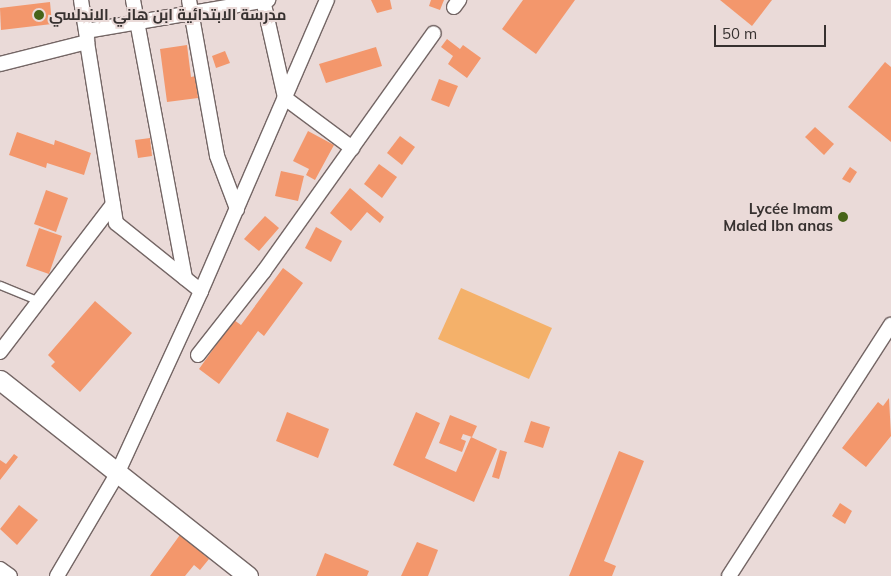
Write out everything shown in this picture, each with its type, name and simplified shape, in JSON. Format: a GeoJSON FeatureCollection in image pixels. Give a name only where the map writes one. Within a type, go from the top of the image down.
{"type":"FeatureCollection","features":[{"type":"Feature","properties":{"kind":"main road"},"geometry":{"type":"LineString","coordinates":[[0,380],[246,576]]}},
{"type":"Feature","properties":{"kind":"street"},"geometry":{"type":"LineString","coordinates":[[81,0],[116,223],[201,291]]}},
{"type":"Feature","properties":{"kind":"street"},"geometry":{"type":"LineString","coordinates":[[133,0],[185,278]]}},
{"type":"Feature","properties":{"kind":"street"},"geometry":{"type":"LineString","coordinates":[[0,64],[190,7],[265,0],[284,98],[352,148]]}},
{"type":"Feature","properties":{"kind":"street"},"geometry":{"type":"LineString","coordinates":[[315,0],[318,19]]}},
{"type":"Feature","properties":{"kind":"street"},"geometry":{"type":"LineString","coordinates":[[57,576],[117,474],[201,291],[327,0]]}},
{"type":"Feature","properties":{"kind":"street"},"geometry":{"type":"LineString","coordinates":[[190,7],[217,156],[237,209]]}},
{"type":"Feature","properties":{"kind":"street"},"geometry":{"type":"LineString","coordinates":[[198,355],[264,271],[434,32]]}},
{"type":"Feature","properties":{"kind":"street"},"geometry":{"type":"LineString","coordinates":[[0,352],[113,204]]}},
{"type":"Feature","properties":{"kind":"street"},"geometry":{"type":"LineString","coordinates":[[729,576],[891,325]]}},
{"type":"Feature","properties":{"kind":"street"},"geometry":{"type":"LineString","coordinates":[[0,569],[10,576]]}},
{"type":"Feature","properties":{"kind":"lane"},"geometry":{"type":"LineString","coordinates":[[0,285],[39,301]]}},
{"type":"Feature","properties":{"kind":"shaded area"},"geometry":{"type":"Polygon","coordinates":[[[461,288],[552,328],[529,379],[438,339],[461,288]]]}},
{"type":"Feature","properties":{"kind":"building"},"geometry":{"type":"Polygon","coordinates":[[[371,0],[390,0],[392,9],[377,13],[371,0]]]}},
{"type":"Feature","properties":{"kind":"building"},"geometry":{"type":"Polygon","coordinates":[[[431,0],[444,0],[440,10],[429,6],[431,0]]]}},
{"type":"Feature","properties":{"kind":"building"},"geometry":{"type":"Polygon","coordinates":[[[523,0],[575,0],[536,54],[502,29],[523,0]]]}},
{"type":"Feature","properties":{"kind":"building"},"geometry":{"type":"Polygon","coordinates":[[[720,0],[772,0],[752,26],[720,0]]]}},
{"type":"Feature","properties":{"kind":"building"},"geometry":{"type":"Polygon","coordinates":[[[50,2],[52,24],[1,30],[0,8],[50,2]]]}},
{"type":"Feature","properties":{"kind":"building"},"geometry":{"type":"Polygon","coordinates":[[[447,39],[460,49],[463,45],[481,58],[467,78],[448,64],[453,56],[441,47],[447,39]]]}},
{"type":"Feature","properties":{"kind":"building"},"geometry":{"type":"Polygon","coordinates":[[[187,45],[191,77],[196,76],[198,98],[167,102],[160,49],[187,45]]]}},
{"type":"Feature","properties":{"kind":"building"},"geometry":{"type":"Polygon","coordinates":[[[376,47],[382,66],[326,83],[319,64],[376,47]]]}},
{"type":"Feature","properties":{"kind":"building"},"geometry":{"type":"Polygon","coordinates":[[[225,51],[230,63],[216,68],[212,56],[225,51]]]}},
{"type":"Feature","properties":{"kind":"building"},"geometry":{"type":"Polygon","coordinates":[[[885,62],[891,67],[891,142],[848,107],[885,62]]]}},
{"type":"Feature","properties":{"kind":"building"},"geometry":{"type":"Polygon","coordinates":[[[439,79],[458,86],[449,107],[431,100],[439,79]]]}},
{"type":"Feature","properties":{"kind":"building"},"geometry":{"type":"Polygon","coordinates":[[[815,127],[834,144],[824,155],[805,137],[815,127]]]}},
{"type":"Feature","properties":{"kind":"building"},"geometry":{"type":"Polygon","coordinates":[[[308,131],[334,145],[315,180],[306,175],[309,169],[293,161],[308,131]]]}},
{"type":"Feature","properties":{"kind":"building"},"geometry":{"type":"Polygon","coordinates":[[[17,132],[54,145],[55,140],[91,153],[84,175],[47,163],[46,168],[9,155],[17,132]]]}},
{"type":"Feature","properties":{"kind":"building"},"geometry":{"type":"Polygon","coordinates":[[[400,136],[415,147],[402,165],[387,153],[400,136]]]}},
{"type":"Feature","properties":{"kind":"building"},"geometry":{"type":"Polygon","coordinates":[[[150,138],[152,156],[138,158],[135,140],[150,138]]]}},
{"type":"Feature","properties":{"kind":"building"},"geometry":{"type":"Polygon","coordinates":[[[379,164],[397,177],[382,198],[364,184],[379,164]]]}},
{"type":"Feature","properties":{"kind":"building"},"geometry":{"type":"Polygon","coordinates":[[[850,167],[857,172],[850,183],[842,179],[850,167]]]}},
{"type":"Feature","properties":{"kind":"building"},"geometry":{"type":"Polygon","coordinates":[[[281,171],[304,176],[298,201],[275,196],[281,171]]]}},
{"type":"Feature","properties":{"kind":"building"},"geometry":{"type":"Polygon","coordinates":[[[350,188],[384,217],[380,223],[367,212],[351,231],[330,213],[350,188]]]}},
{"type":"Feature","properties":{"kind":"building"},"geometry":{"type":"Polygon","coordinates":[[[46,190],[68,198],[56,232],[34,224],[46,190]]]}},
{"type":"Feature","properties":{"kind":"building"},"geometry":{"type":"Polygon","coordinates":[[[265,216],[279,228],[259,251],[244,239],[265,216]]]}},
{"type":"Feature","properties":{"kind":"building"},"geometry":{"type":"Polygon","coordinates":[[[316,227],[342,241],[331,262],[305,248],[316,227]]]}},
{"type":"Feature","properties":{"kind":"building"},"geometry":{"type":"Polygon","coordinates":[[[39,228],[62,236],[49,274],[26,266],[39,228]]]}},
{"type":"Feature","properties":{"kind":"building"},"geometry":{"type":"Polygon","coordinates":[[[283,268],[303,283],[264,336],[258,331],[219,384],[199,369],[234,320],[241,325],[283,268]]]}},
{"type":"Feature","properties":{"kind":"building"},"geometry":{"type":"Polygon","coordinates":[[[95,301],[132,333],[80,392],[51,366],[55,362],[48,355],[95,301]]]}},
{"type":"Feature","properties":{"kind":"building"},"geometry":{"type":"Polygon","coordinates":[[[889,398],[891,436],[866,467],[842,448],[878,402],[883,406],[889,398]]]}},
{"type":"Feature","properties":{"kind":"building"},"geometry":{"type":"Polygon","coordinates":[[[287,412],[329,429],[318,458],[276,441],[287,412]]]}},
{"type":"Feature","properties":{"kind":"building"},"geometry":{"type":"Polygon","coordinates":[[[416,412],[440,423],[425,458],[456,472],[471,437],[497,449],[474,502],[393,465],[416,412]]]}},
{"type":"Feature","properties":{"kind":"building"},"geometry":{"type":"Polygon","coordinates":[[[450,415],[477,426],[472,437],[463,434],[461,439],[466,441],[462,452],[439,443],[450,415]]]}},
{"type":"Feature","properties":{"kind":"building"},"geometry":{"type":"Polygon","coordinates":[[[531,421],[550,427],[543,448],[524,442],[531,421]]]}},
{"type":"Feature","properties":{"kind":"building"},"geometry":{"type":"Polygon","coordinates":[[[500,450],[507,452],[499,479],[492,477],[500,450]]]}},
{"type":"Feature","properties":{"kind":"building"},"geometry":{"type":"Polygon","coordinates":[[[619,451],[644,461],[604,561],[616,566],[612,576],[569,576],[619,451]]]}},
{"type":"Feature","properties":{"kind":"building"},"geometry":{"type":"Polygon","coordinates":[[[14,454],[18,457],[0,480],[0,460],[6,464],[14,454]]]}},
{"type":"Feature","properties":{"kind":"building"},"geometry":{"type":"Polygon","coordinates":[[[840,503],[852,511],[845,524],[832,516],[840,503]]]}},
{"type":"Feature","properties":{"kind":"building"},"geometry":{"type":"Polygon","coordinates":[[[19,505],[38,520],[17,545],[0,529],[19,505]]]}},
{"type":"Feature","properties":{"kind":"building"},"geometry":{"type":"Polygon","coordinates":[[[185,528],[209,546],[203,554],[209,559],[200,570],[194,565],[185,576],[150,576],[185,528]]]}},
{"type":"Feature","properties":{"kind":"building"},"geometry":{"type":"Polygon","coordinates":[[[417,542],[438,550],[428,576],[401,576],[417,542]]]}},
{"type":"Feature","properties":{"kind":"building"},"geometry":{"type":"Polygon","coordinates":[[[325,553],[369,571],[367,576],[316,576],[325,553]]]}},
{"type":"Feature","properties":{"kind":"place","name":"مدرسة الابتدائية ابن هاني الاندلسي"},"geometry":{"type":"Point","coordinates":[39,15]}},
{"type":"Feature","properties":{"kind":"place","name":"Lycée Imam Maled Ibn anas"},"geometry":{"type":"Point","coordinates":[843,217]}}]}
